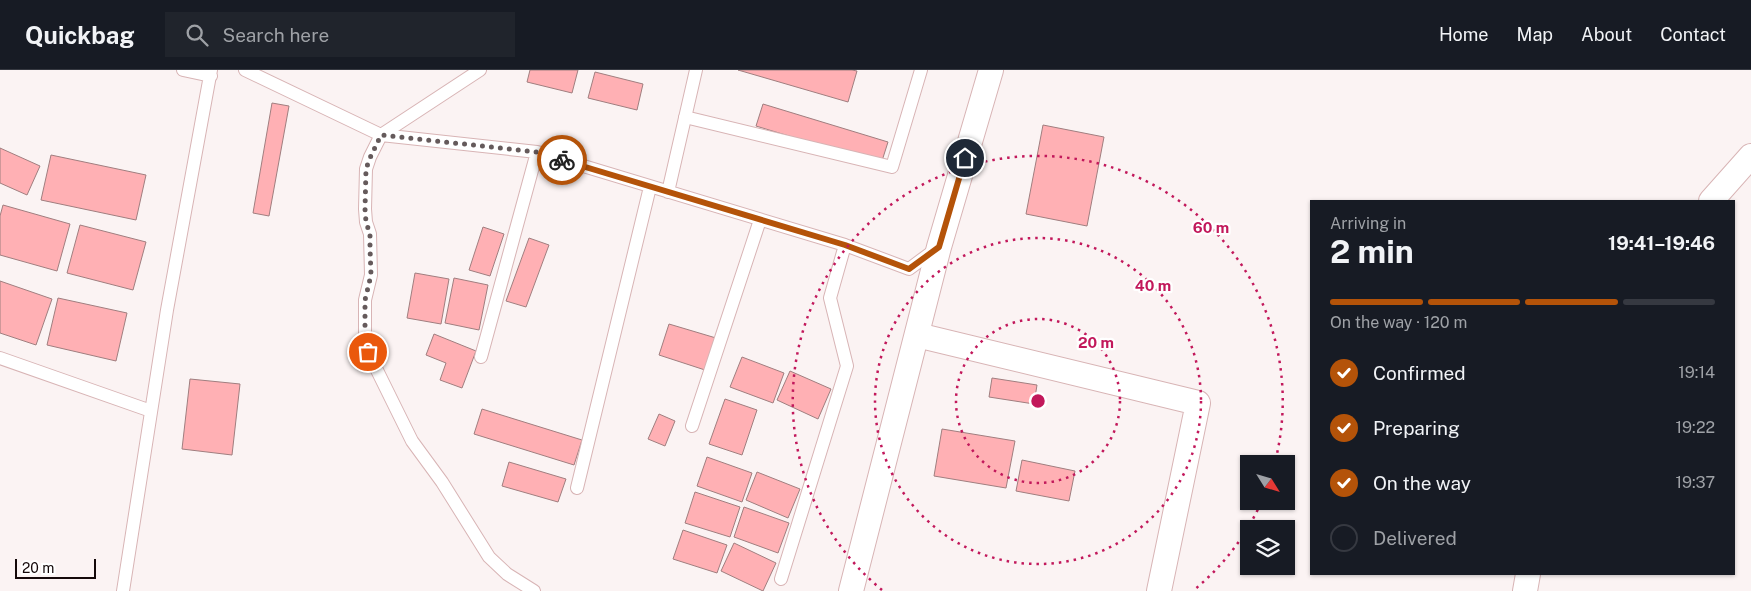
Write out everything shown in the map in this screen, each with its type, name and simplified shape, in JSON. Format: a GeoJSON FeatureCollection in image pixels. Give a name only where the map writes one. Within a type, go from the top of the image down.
{"type":"FeatureCollection","features":[{"type":"Feature","properties":{"kind":"street"},"geometry":{"type":"LineString","coordinates":[[851,591],[939,247],[991,70]]}},
{"type":"Feature","properties":{"kind":"street"},"geometry":{"type":"LineString","coordinates":[[1712,200],[1751,156]]}},
{"type":"Feature","properties":{"kind":"street"},"geometry":{"type":"LineString","coordinates":[[917,335],[1198,403],[1159,591]]}},
{"type":"Feature","properties":{"kind":"street"},"geometry":{"type":"LineString","coordinates":[[1525,591],[1528,575]]}},
{"type":"Feature","properties":{"kind":"lane"},"geometry":{"type":"LineString","coordinates":[[123,591],[167,310],[211,73],[183,70]]}},
{"type":"Feature","properties":{"kind":"lane"},"geometry":{"type":"LineString","coordinates":[[244,70],[381,135],[537,152],[845,245],[909,269],[939,247]]}},
{"type":"Feature","properties":{"kind":"lane"},"geometry":{"type":"LineString","coordinates":[[480,70],[381,135],[370,158],[366,169],[365,209],[366,222],[370,234],[371,275],[365,300],[365,339],[368,352],[412,441],[442,482],[488,557],[507,574],[534,591]]}},
{"type":"Feature","properties":{"kind":"lane"},"geometry":{"type":"LineString","coordinates":[[668,192],[696,70]]}},
{"type":"Feature","properties":{"kind":"lane"},"geometry":{"type":"LineString","coordinates":[[685,117],[892,167],[921,70]]}},
{"type":"Feature","properties":{"kind":"lane"},"geometry":{"type":"LineString","coordinates":[[481,358],[537,152]]}},
{"type":"Feature","properties":{"kind":"lane"},"geometry":{"type":"LineString","coordinates":[[577,488],[650,187]]}},
{"type":"Feature","properties":{"kind":"lane"},"geometry":{"type":"LineString","coordinates":[[692,426],[760,220]]}},
{"type":"Feature","properties":{"kind":"lane"},"geometry":{"type":"LineString","coordinates":[[781,579],[847,366],[830,298],[845,245]]}},
{"type":"Feature","properties":{"kind":"lane"},"geometry":{"type":"LineString","coordinates":[[0,358],[151,410]]}},
{"type":"Feature","properties":{"kind":"building"},"geometry":{"type":"Polygon","coordinates":[[[530,70],[578,70],[572,93],[527,82],[530,70]]]}},
{"type":"Feature","properties":{"kind":"building"},"geometry":{"type":"Polygon","coordinates":[[[738,70],[852,70],[857,71],[848,102],[738,70]]]}},
{"type":"Feature","properties":{"kind":"building"},"geometry":{"type":"Polygon","coordinates":[[[595,72],[643,84],[637,110],[588,98],[595,72]]]}},
{"type":"Feature","properties":{"kind":"building"},"geometry":{"type":"Polygon","coordinates":[[[272,103],[289,106],[269,216],[253,213],[272,103]]]}},
{"type":"Feature","properties":{"kind":"building"},"geometry":{"type":"Polygon","coordinates":[[[763,104],[888,142],[881,164],[756,126],[763,104]]]}},
{"type":"Feature","properties":{"kind":"building"},"geometry":{"type":"Polygon","coordinates":[[[1043,125],[1104,137],[1087,226],[1026,214],[1043,125]]]}},
{"type":"Feature","properties":{"kind":"building"},"geometry":{"type":"Polygon","coordinates":[[[0,148],[40,166],[27,195],[0,183],[0,148]]]}},
{"type":"Feature","properties":{"kind":"building"},"geometry":{"type":"Polygon","coordinates":[[[51,155],[146,175],[136,220],[41,200],[51,155]]]}},
{"type":"Feature","properties":{"kind":"building"},"geometry":{"type":"Polygon","coordinates":[[[3,205],[70,224],[57,271],[0,255],[0,216],[3,205]]]}},
{"type":"Feature","properties":{"kind":"building"},"geometry":{"type":"Polygon","coordinates":[[[80,225],[146,242],[133,290],[67,273],[80,225]]]}},
{"type":"Feature","properties":{"kind":"building"},"geometry":{"type":"Polygon","coordinates":[[[483,227],[504,234],[490,276],[469,270],[483,227]]]}},
{"type":"Feature","properties":{"kind":"building"},"geometry":{"type":"Polygon","coordinates":[[[529,238],[549,245],[526,307],[506,301],[529,238]]]}},
{"type":"Feature","properties":{"kind":"building"},"geometry":{"type":"Polygon","coordinates":[[[415,273],[449,279],[441,324],[407,318],[415,273]]]}},
{"type":"Feature","properties":{"kind":"building"},"geometry":{"type":"Polygon","coordinates":[[[454,278],[488,285],[479,330],[445,323],[454,278]]]}},
{"type":"Feature","properties":{"kind":"building"},"geometry":{"type":"Polygon","coordinates":[[[0,281],[52,299],[36,345],[0,333],[0,281]]]}},
{"type":"Feature","properties":{"kind":"building"},"geometry":{"type":"Polygon","coordinates":[[[58,298],[127,313],[116,361],[47,345],[58,298]]]}},
{"type":"Feature","properties":{"kind":"building"},"geometry":{"type":"Polygon","coordinates":[[[669,324],[716,338],[705,370],[659,355],[669,324]]]}},
{"type":"Feature","properties":{"kind":"building"},"geometry":{"type":"Polygon","coordinates":[[[434,334],[476,351],[462,388],[440,380],[446,363],[426,355],[434,334]]]}},
{"type":"Feature","properties":{"kind":"building"},"geometry":{"type":"Polygon","coordinates":[[[742,357],[784,373],[773,403],[730,387],[742,357]]]}},
{"type":"Feature","properties":{"kind":"building"},"geometry":{"type":"Polygon","coordinates":[[[790,371],[831,389],[818,419],[777,400],[790,371]]]}},
{"type":"Feature","properties":{"kind":"building"},"geometry":{"type":"Polygon","coordinates":[[[992,378],[1037,385],[1034,404],[989,397],[992,378]]]}},
{"type":"Feature","properties":{"kind":"building"},"geometry":{"type":"Polygon","coordinates":[[[190,379],[240,384],[232,455],[182,449],[190,379]]]}},
{"type":"Feature","properties":{"kind":"building"},"geometry":{"type":"Polygon","coordinates":[[[725,399],[757,410],[742,455],[709,444],[725,399]]]}},
{"type":"Feature","properties":{"kind":"building"},"geometry":{"type":"Polygon","coordinates":[[[482,409],[582,440],[574,465],[474,434],[482,409]]]}},
{"type":"Feature","properties":{"kind":"building"},"geometry":{"type":"Polygon","coordinates":[[[659,414],[675,421],[665,446],[648,439],[659,414]]]}},
{"type":"Feature","properties":{"kind":"building"},"geometry":{"type":"Polygon","coordinates":[[[942,429],[1015,441],[1006,488],[934,476],[942,429]]]}},
{"type":"Feature","properties":{"kind":"building"},"geometry":{"type":"Polygon","coordinates":[[[707,457],[752,473],[742,502],[697,486],[707,457]]]}},
{"type":"Feature","properties":{"kind":"building"},"geometry":{"type":"Polygon","coordinates":[[[1022,460],[1075,471],[1069,501],[1016,491],[1022,460]]]}},
{"type":"Feature","properties":{"kind":"building"},"geometry":{"type":"Polygon","coordinates":[[[509,462],[566,479],[558,502],[502,486],[509,462]]]}},
{"type":"Feature","properties":{"kind":"building"},"geometry":{"type":"Polygon","coordinates":[[[757,472],[800,489],[788,518],[746,500],[757,472]]]}},
{"type":"Feature","properties":{"kind":"building"},"geometry":{"type":"Polygon","coordinates":[[[695,492],[740,507],[730,537],[685,523],[695,492]]]}},
{"type":"Feature","properties":{"kind":"building"},"geometry":{"type":"Polygon","coordinates":[[[744,507],[789,523],[778,553],[734,537],[744,507]]]}},
{"type":"Feature","properties":{"kind":"building"},"geometry":{"type":"Polygon","coordinates":[[[683,530],[727,545],[717,573],[673,559],[683,530]]]}},
{"type":"Feature","properties":{"kind":"building"},"geometry":{"type":"Polygon","coordinates":[[[734,543],[776,563],[763,591],[721,571],[734,543]]]}},
{"type":"Feature","properties":{"kind":"way so far"},"geometry":{"type":"LineString","coordinates":[[368,352],[365,339],[365,300],[371,275],[370,234],[366,222],[365,209],[366,169],[381,135],[537,152],[562,160]]}},
{"type":"Feature","properties":{"kind":"route"},"geometry":{"type":"LineString","coordinates":[[562,160],[845,245],[909,269],[939,247],[965,158]]}}]}
